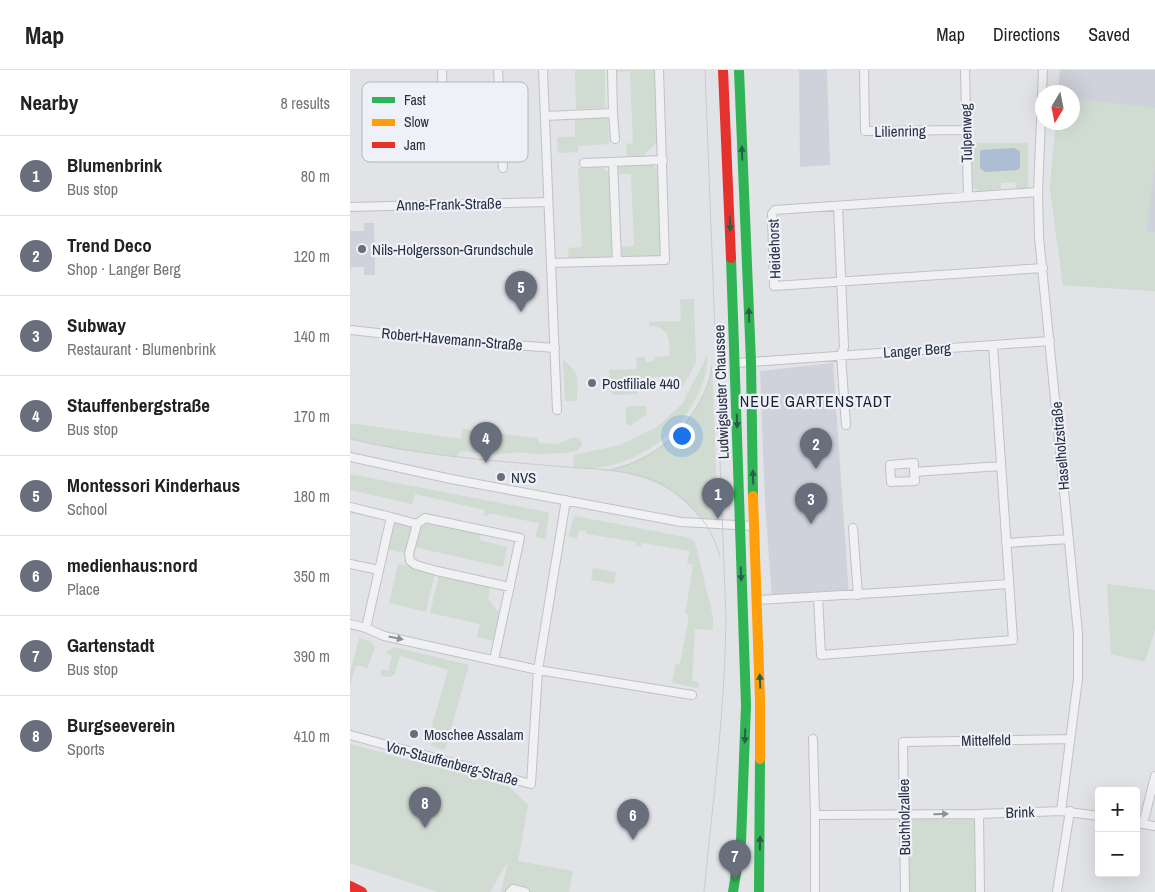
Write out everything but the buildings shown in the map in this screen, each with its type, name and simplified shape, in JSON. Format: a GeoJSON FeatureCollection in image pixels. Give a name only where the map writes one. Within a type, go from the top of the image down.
{"type":"FeatureCollection","features":[{"type":"Feature","properties":{"kind":"street"},"geometry":{"type":"LineString","coordinates":[[543,70],[557,410]]}},
{"type":"Feature","properties":{"kind":"street"},"geometry":{"type":"LineString","coordinates":[[612,70],[614,139]]}},
{"type":"Feature","properties":{"kind":"street"},"geometry":{"type":"LineString","coordinates":[[552,264],[665,260],[663,160],[658,70]]}},
{"type":"Feature","properties":{"kind":"street","name":"Ludwigsluster Chaussee"},"geometry":{"type":"LineString","coordinates":[[723,70],[736,363],[739,525],[746,705],[743,812],[735,892]]}},
{"type":"Feature","properties":{"kind":"street","name":"Ludwigsluster Chaussee"},"geometry":{"type":"LineString","coordinates":[[739,70],[751,362],[760,700],[759,892]]}},
{"type":"Feature","properties":{"kind":"street","name":"Lilienring"},"geometry":{"type":"LineString","coordinates":[[864,70],[866,131],[966,130]]}},
{"type":"Feature","properties":{"kind":"street","name":"Tulpenweg"},"geometry":{"type":"LineString","coordinates":[[965,70],[968,196]]}},
{"type":"Feature","properties":{"kind":"street","name":"Haselholzstraße"},"geometry":{"type":"LineString","coordinates":[[1043,70],[1038,192],[1039,237],[1078,633],[1078,679],[1061,811]]}},
{"type":"Feature","properties":{"kind":"street"},"geometry":{"type":"LineString","coordinates":[[545,116],[613,113]]}},
{"type":"Feature","properties":{"kind":"street"},"geometry":{"type":"LineString","coordinates":[[584,163],[663,160]]}},
{"type":"Feature","properties":{"kind":"street"},"geometry":{"type":"LineString","coordinates":[[503,162],[503,168]]}},
{"type":"Feature","properties":{"kind":"street"},"geometry":{"type":"LineString","coordinates":[[613,162],[616,262]]}},
{"type":"Feature","properties":{"kind":"street"},"geometry":{"type":"LineString","coordinates":[[968,196],[1038,192]]}},
{"type":"Feature","properties":{"kind":"street","name":"Heidehorst"},"geometry":{"type":"LineString","coordinates":[[968,196],[775,210],[772,214],[774,286],[1043,268]]}},
{"type":"Feature","properties":{"kind":"street","name":"Anne-Frank-Straße"},"geometry":{"type":"LineString","coordinates":[[350,208],[548,202]]}},
{"type":"Feature","properties":{"kind":"street"},"geometry":{"type":"LineString","coordinates":[[838,206],[844,347],[841,355],[846,425]]}},
{"type":"Feature","properties":{"kind":"street","name":"Robert-Havemann-Straße"},"geometry":{"type":"LineString","coordinates":[[350,330],[433,339],[555,348]]}},
{"type":"Feature","properties":{"kind":"street","name":"Langer Berg"},"geometry":{"type":"LineString","coordinates":[[736,363],[1050,340]]}},
{"type":"Feature","properties":{"kind":"street"},"geometry":{"type":"LineString","coordinates":[[818,597],[821,655],[1012,640],[992,344]]}},
{"type":"Feature","properties":{"kind":"street"},"geometry":{"type":"LineString","coordinates":[[350,457],[451,479],[681,522],[754,526]]}},
{"type":"Feature","properties":{"kind":"street"},"geometry":{"type":"LineString","coordinates":[[914,472],[1001,466]]}},
{"type":"Feature","properties":{"kind":"street","name":"Von-Stauffenberg-Straße"},"geometry":{"type":"LineString","coordinates":[[350,736],[530,784],[538,670],[566,500]]}},
{"type":"Feature","properties":{"kind":"street"},"geometry":{"type":"LineString","coordinates":[[350,507],[417,524]]}},
{"type":"Feature","properties":{"kind":"street"},"geometry":{"type":"LineString","coordinates":[[366,628],[391,517]]}},
{"type":"Feature","properties":{"kind":"street"},"geometry":{"type":"LineString","coordinates":[[494,660],[510,587],[520,538],[425,518],[417,524],[409,554],[410,561],[416,565],[437,571],[510,587]]}},
{"type":"Feature","properties":{"kind":"street"},"geometry":{"type":"LineString","coordinates":[[853,528],[858,594]]}},
{"type":"Feature","properties":{"kind":"street"},"geometry":{"type":"LineString","coordinates":[[1006,543],[1069,539]]}},
{"type":"Feature","properties":{"kind":"street"},"geometry":{"type":"LineString","coordinates":[[350,564],[379,570]]}},
{"type":"Feature","properties":{"kind":"street"},"geometry":{"type":"LineString","coordinates":[[757,600],[1008,584]]}},
{"type":"Feature","properties":{"kind":"street"},"geometry":{"type":"LineString","coordinates":[[350,624],[366,628],[384,636],[538,670],[692,695]]}},
{"type":"Feature","properties":{"kind":"street"},"geometry":{"type":"LineString","coordinates":[[813,739],[815,815],[814,892]]}},
{"type":"Feature","properties":{"kind":"street","name":"Mittelfeld"},"geometry":{"type":"LineString","coordinates":[[903,742],[1070,739]]}},
{"type":"Feature","properties":{"kind":"street","name":"Buchholzallee"},"geometry":{"type":"LineString","coordinates":[[903,742],[905,892]]}},
{"type":"Feature","properties":{"kind":"street"},"geometry":{"type":"LineString","coordinates":[[1155,776],[1140,823],[1155,826]]}},
{"type":"Feature","properties":{"kind":"street"},"geometry":{"type":"LineString","coordinates":[[1061,811],[1095,815]]}},
{"type":"Feature","properties":{"kind":"street","name":"Brink"},"geometry":{"type":"LineString","coordinates":[[903,815],[1061,811]]}},
{"type":"Feature","properties":{"kind":"street"},"geometry":{"type":"LineString","coordinates":[[1057,892],[1070,811]]}},
{"type":"Feature","properties":{"kind":"street"},"geometry":{"type":"LineString","coordinates":[[979,814],[980,892]]}},
{"type":"Feature","properties":{"kind":"street"},"geometry":{"type":"LineString","coordinates":[[815,815],[903,815]]}},
{"type":"Feature","properties":{"kind":"street"},"geometry":{"type":"LineString","coordinates":[[350,886],[362,892]]}},
{"type":"Feature","properties":{"kind":"street"},"geometry":{"type":"LineString","coordinates":[[510,892],[513,890],[525,892]]}},
{"type":"Feature","properties":{"kind":"shaded area"},"geometry":{"type":"Polygon","coordinates":[[[575,70],[605,70],[605,108],[576,109],[575,70]]]}},
{"type":"Feature","properties":{"kind":"shaded area"},"geometry":{"type":"Polygon","coordinates":[[[616,70],[655,70],[658,141],[643,156],[627,157],[626,144],[633,143],[630,71],[616,72],[616,70]]]}},
{"type":"Feature","properties":{"kind":"shaded area"},"geometry":{"type":"Polygon","coordinates":[[[799,70],[827,70],[830,165],[800,167],[799,70]]]}},
{"type":"Feature","properties":{"kind":"shaded area"},"geometry":{"type":"Polygon","coordinates":[[[1060,70],[1155,70],[1155,291],[1063,285],[1050,187],[1055,130],[1080,130],[1080,85],[1059,85],[1060,70]]]}},
{"type":"Feature","properties":{"kind":"shaded area"},"geometry":{"type":"Polygon","coordinates":[[[1080,99],[1155,108],[1155,167],[1146,231],[1155,232],[1155,291],[1063,285],[1050,187],[1055,130],[1080,130],[1080,99]]]}},
{"type":"Feature","properties":{"kind":"shaded area"},"geometry":{"type":"Polygon","coordinates":[[[575,117],[608,117],[609,144],[578,146],[578,152],[558,153],[557,137],[575,137],[575,117]]]}},
{"type":"Feature","properties":{"kind":"shaded area"},"geometry":{"type":"Polygon","coordinates":[[[970,143],[1028,143],[1028,188],[1016,189],[1015,182],[1001,183],[1001,189],[978,191],[971,185],[970,143]]]}},
{"type":"Feature","properties":{"kind":"shaded area"},"geometry":{"type":"Polygon","coordinates":[[[652,164],[658,171],[661,253],[656,256],[622,257],[621,247],[634,246],[631,174],[619,174],[618,166],[652,164]]]}},
{"type":"Feature","properties":{"kind":"shaded area"},"geometry":{"type":"Polygon","coordinates":[[[602,167],[610,174],[612,257],[569,259],[568,248],[582,247],[578,168],[602,167]]]}},
{"type":"Feature","properties":{"kind":"shaded area","name":"Nils-Holgersson-Grundschule"},"geometry":{"type":"Polygon","coordinates":[[[364,223],[374,223],[375,275],[364,275],[364,267],[351,267],[350,275],[350,231],[364,231],[364,223]]]}},
{"type":"Feature","properties":{"kind":"shaded area"},"geometry":{"type":"Polygon","coordinates":[[[680,299],[694,299],[696,358],[696,362],[682,388],[677,376],[638,378],[638,394],[614,395],[610,391],[609,370],[637,369],[636,357],[645,357],[646,362],[654,361],[654,357],[669,356],[670,344],[665,331],[661,328],[649,326],[649,322],[681,321],[680,299]]]}},
{"type":"Feature","properties":{"kind":"shaded area"},"geometry":{"type":"Polygon","coordinates":[[[707,356],[706,372],[697,396],[687,413],[661,440],[646,451],[628,460],[592,468],[573,468],[574,455],[620,445],[657,427],[682,404],[707,356]]]}},
{"type":"Feature","properties":{"kind":"shaded area"},"geometry":{"type":"Polygon","coordinates":[[[563,360],[576,374],[578,382],[577,401],[565,401],[563,360]]]}},
{"type":"Feature","properties":{"kind":"shaded area"},"geometry":{"type":"Polygon","coordinates":[[[712,362],[718,524],[704,523],[683,501],[661,485],[635,475],[605,470],[635,461],[662,446],[674,436],[693,412],[706,390],[710,379],[712,362]]]}},
{"type":"Feature","properties":{"kind":"shaded area"},"geometry":{"type":"Polygon","coordinates":[[[833,363],[849,596],[772,599],[765,502],[760,371],[833,363]]]}},
{"type":"Feature","properties":{"kind":"shaded area"},"geometry":{"type":"Polygon","coordinates":[[[628,406],[646,406],[647,414],[630,426],[626,423],[626,408],[628,406]]]}},
{"type":"Feature","properties":{"kind":"shaded area"},"geometry":{"type":"Polygon","coordinates":[[[350,423],[461,439],[463,429],[537,438],[540,443],[557,444],[574,437],[580,440],[582,445],[578,450],[567,453],[535,454],[519,452],[494,455],[461,451],[456,457],[403,450],[350,439],[350,423]]]}},
{"type":"Feature","properties":{"kind":"shaded area"},"geometry":{"type":"Polygon","coordinates":[[[350,474],[547,512],[549,515],[545,539],[535,537],[538,523],[489,513],[488,516],[483,515],[484,510],[415,494],[412,504],[350,490],[350,474]]]}},
{"type":"Feature","properties":{"kind":"shaded area"},"geometry":{"type":"Polygon","coordinates":[[[575,516],[690,538],[695,542],[713,617],[713,630],[695,629],[692,681],[699,682],[698,688],[672,683],[676,663],[680,664],[689,615],[685,614],[693,565],[687,563],[690,551],[642,543],[641,546],[636,546],[636,542],[587,534],[587,531],[579,530],[577,538],[569,537],[575,516]]]}},
{"type":"Feature","properties":{"kind":"shaded area"},"geometry":{"type":"Polygon","coordinates":[[[391,517],[417,524],[409,554],[383,548],[391,517]]]}},
{"type":"Feature","properties":{"kind":"shaded area"},"geometry":{"type":"Polygon","coordinates":[[[425,521],[481,532],[479,540],[507,547],[503,567],[414,547],[420,525],[425,521]]]}},
{"type":"Feature","properties":{"kind":"shaded area"},"geometry":{"type":"Polygon","coordinates":[[[398,564],[435,573],[426,612],[389,603],[398,564]]]}},
{"type":"Feature","properties":{"kind":"shaded area"},"geometry":{"type":"Polygon","coordinates":[[[593,568],[616,572],[614,584],[591,580],[593,568]]]}},
{"type":"Feature","properties":{"kind":"shaded area"},"geometry":{"type":"Polygon","coordinates":[[[439,575],[490,587],[488,599],[500,614],[494,641],[477,637],[480,624],[430,613],[439,575]]]}},
{"type":"Feature","properties":{"kind":"shaded area"},"geometry":{"type":"Polygon","coordinates":[[[1107,584],[1155,590],[1155,630],[1145,662],[1111,654],[1107,584]]]}},
{"type":"Feature","properties":{"kind":"shaded area"},"geometry":{"type":"Polygon","coordinates":[[[359,638],[371,641],[375,647],[368,667],[358,665],[355,667],[350,686],[350,673],[359,638]]]}},
{"type":"Feature","properties":{"kind":"shaded area"},"geometry":{"type":"Polygon","coordinates":[[[394,647],[469,665],[445,750],[431,746],[434,734],[430,732],[448,670],[400,656],[395,674],[390,677],[381,676],[381,669],[388,671],[392,656],[386,654],[386,652],[394,647]]]}},
{"type":"Feature","properties":{"kind":"shaded area"},"geometry":{"type":"Polygon","coordinates":[[[350,744],[508,786],[528,805],[518,861],[573,871],[569,892],[501,892],[508,861],[490,892],[438,892],[350,863],[350,744]]]}},
{"type":"Feature","properties":{"kind":"shaded area"},"geometry":{"type":"Polygon","coordinates":[[[979,814],[980,892],[905,892],[903,815],[979,814]]]}},
{"type":"Feature","properties":{"kind":"water"},"geometry":{"type":"Polygon","coordinates":[[[1014,148],[1020,151],[1020,167],[1018,170],[985,172],[980,168],[981,150],[1014,148]]]}},
{"type":"Feature","properties":{"kind":"tram line"},"geometry":{"type":"LineString","coordinates":[[704,892],[721,721],[726,618],[705,70]]}},
{"type":"Feature","properties":{"kind":"tram line"},"geometry":{"type":"LineString","coordinates":[[613,469],[647,456],[678,432],[700,402],[708,385],[712,367]]}},
{"type":"Feature","properties":{"kind":"tram line"},"geometry":{"type":"LineString","coordinates":[[350,439],[426,453],[503,462],[605,470],[643,477],[666,487],[687,502],[711,533],[720,557]]}},
{"type":"Feature","properties":{"kind":"traffic: fast"},"geometry":{"type":"LineString","coordinates":[[739,70],[751,362],[753,496]]}},
{"type":"Feature","properties":{"kind":"traffic: fast"},"geometry":{"type":"LineString","coordinates":[[731,258],[746,705],[741,842],[733,892]]}},
{"type":"Feature","properties":{"kind":"traffic: fast"},"geometry":{"type":"LineString","coordinates":[[759,892],[760,759]]}},
{"type":"Feature","properties":{"kind":"traffic: slow"},"geometry":{"type":"LineString","coordinates":[[753,496],[760,700],[760,759]]}},
{"type":"Feature","properties":{"kind":"traffic: jam"},"geometry":{"type":"LineString","coordinates":[[723,70],[731,258]]}},
{"type":"Feature","properties":{"kind":"traffic: jam"},"geometry":{"type":"LineString","coordinates":[[350,886],[362,892]]}},
{"type":"Feature","properties":{"kind":"place","name":"Nils-Holgersson-Grundschule"},"geometry":{"type":"Point","coordinates":[362,249]}},
{"type":"Feature","properties":{"kind":"place","name":"Montessori Kinderhaus"},"geometry":{"type":"Point","coordinates":[521,312]}},
{"type":"Feature","properties":{"kind":"place","name":"Postfiliale 440"},"geometry":{"type":"Point","coordinates":[592,383]}},
{"type":"Feature","properties":{"kind":"place","name":"Stauffenbergstraße"},"geometry":{"type":"Point","coordinates":[486,463]}},
{"type":"Feature","properties":{"kind":"place","name":"Trend Deco"},"geometry":{"type":"Point","coordinates":[816,469]}},
{"type":"Feature","properties":{"kind":"place","name":"NVS"},"geometry":{"type":"Point","coordinates":[501,477]}},
{"type":"Feature","properties":{"kind":"place","name":"Blumenbrink"},"geometry":{"type":"Point","coordinates":[718,519]}},
{"type":"Feature","properties":{"kind":"place","name":"Subway"},"geometry":{"type":"Point","coordinates":[811,524]}},
{"type":"Feature","properties":{"kind":"place","name":"Moschee Assalam"},"geometry":{"type":"Point","coordinates":[414,734]}},
{"type":"Feature","properties":{"kind":"place","name":"Burgseeverein"},"geometry":{"type":"Point","coordinates":[425,828]}},
{"type":"Feature","properties":{"kind":"place","name":"medienhaus:nord"},"geometry":{"type":"Point","coordinates":[633,840]}},
{"type":"Feature","properties":{"kind":"place","name":"Gartenstadt"},"geometry":{"type":"Point","coordinates":[735,881]}},
{"type":"Feature","properties":{"kind":"district","name":"NEUE GARTENSTADT"},"geometry":{"type":"Point","coordinates":[816,401]}}]}
